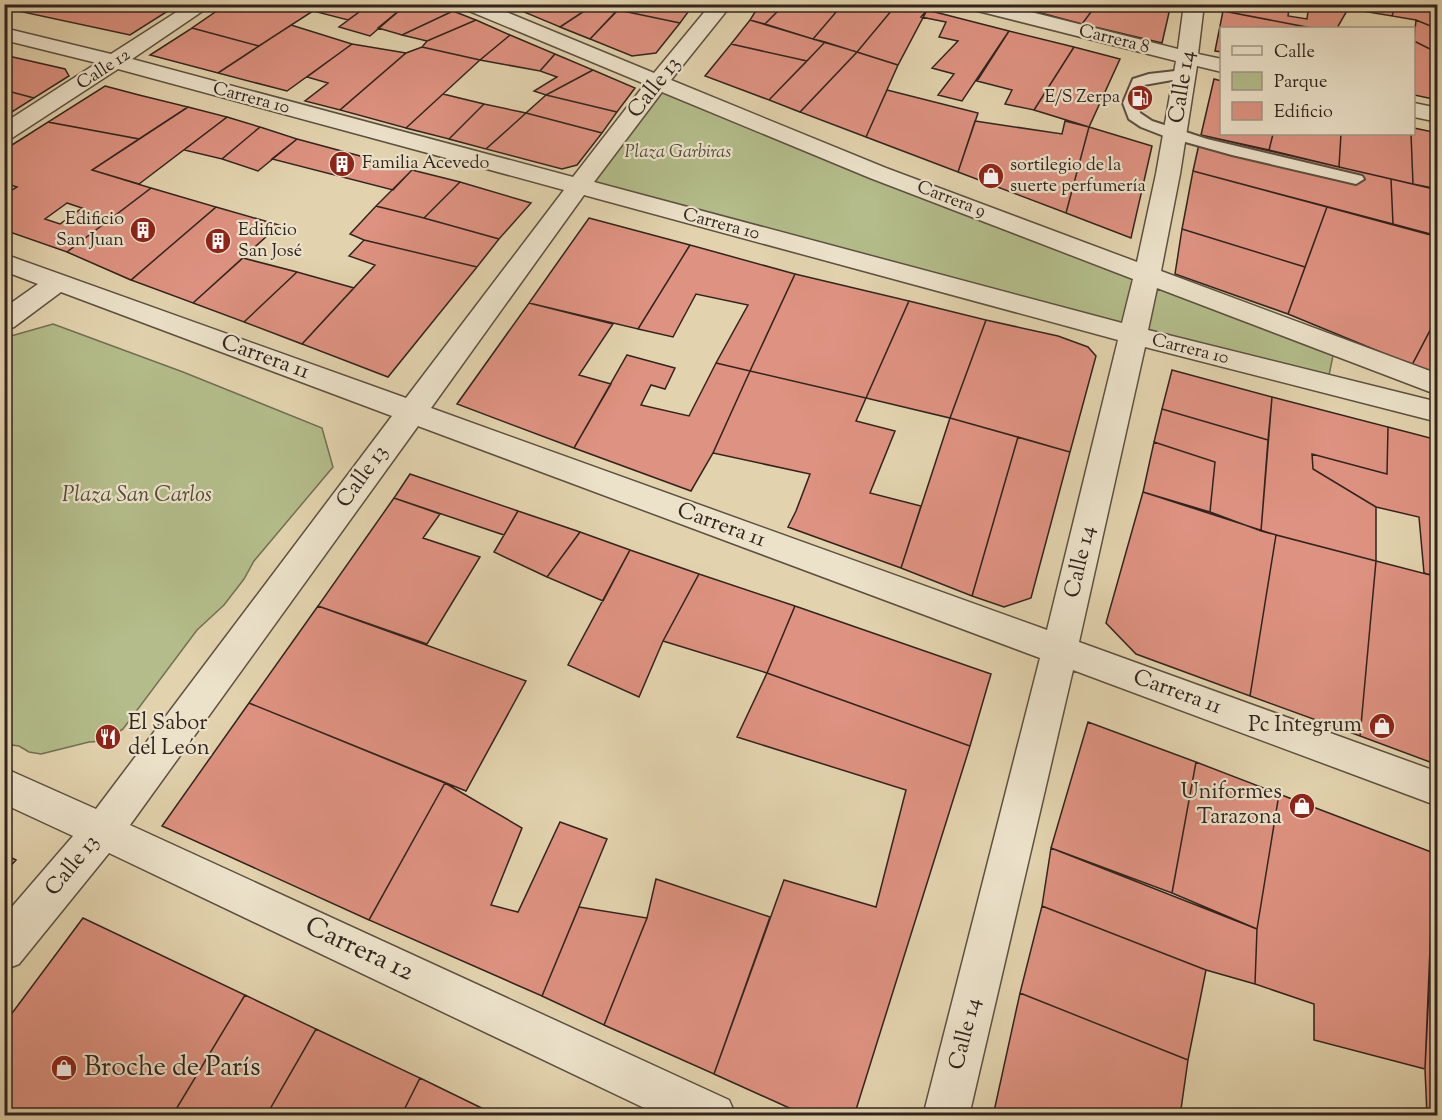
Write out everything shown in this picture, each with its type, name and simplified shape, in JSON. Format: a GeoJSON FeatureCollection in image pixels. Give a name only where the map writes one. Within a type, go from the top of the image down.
{"type":"FeatureCollection","features":[{"type":"Feature","properties":{"kind":"street","name":"Calle 12"},"geometry":{"type":"LineString","coordinates":[[4,133],[117,62],[203,4]]}},
{"type":"Feature","properties":{"kind":"street","name":"Carrera 9"},"geometry":{"type":"LineString","coordinates":[[469,4],[878,172],[1437,385]]}},
{"type":"Feature","properties":{"kind":"street","name":"Calle 13"},"geometry":{"type":"LineString","coordinates":[[4,949],[103,830],[578,187],[658,82],[722,4]]}},
{"type":"Feature","properties":{"kind":"street","name":"Carrera 8"},"geometry":{"type":"LineString","coordinates":[[973,4],[1186,66],[1220,66]]}},
{"type":"Feature","properties":{"kind":"street","name":"Calle 14"},"geometry":{"type":"LineString","coordinates":[[946,1116],[1060,650],[1133,335],[1170,169],[1194,4]]}},
{"type":"Feature","properties":{"kind":"street","name":"Carrera 10"},"geometry":{"type":"LineString","coordinates":[[4,34],[117,62],[1133,335],[1437,412]]}},
{"type":"Feature","properties":{"kind":"street"},"geometry":{"type":"LineString","coordinates":[[1415,110],[1437,115]]}},
{"type":"Feature","properties":{"kind":"street","name":"Carrera 11"},"geometry":{"type":"LineString","coordinates":[[4,262],[1437,789]]}},
{"type":"Feature","properties":{"kind":"street"},"geometry":{"type":"LineString","coordinates":[[4,321],[58,282]]}},
{"type":"Feature","properties":{"kind":"street","name":"Carrera 12"},"geometry":{"type":"LineString","coordinates":[[4,785],[713,1116]]}},
{"type":"Feature","properties":{"kind":"lane"},"geometry":{"type":"LineString","coordinates":[[1186,66],[1138,82],[1130,96],[1133,115],[1139,121],[1175,135],[1356,179]]}},
{"type":"Feature","properties":{"kind":"green space","name":"Plaza Garbiras"},"geometry":{"type":"Polygon","coordinates":[[[658,82],[1335,346],[1327,385],[578,187],[658,82]]]}},
{"type":"Feature","properties":{"kind":"green space","name":"Plaza San Carlos"},"geometry":{"type":"Polygon","coordinates":[[[53,324],[183,372],[322,428],[333,467],[254,561],[244,579],[224,605],[197,630],[123,729],[103,740],[41,754],[29,752],[19,746],[5,744],[4,341],[11,336],[53,324]]]}},
{"type":"Feature","properties":{"kind":"building"},"geometry":{"type":"Polygon","coordinates":[[[4,4],[179,4],[130,35],[4,8],[4,4]]]}},
{"type":"Feature","properties":{"kind":"building"},"geometry":{"type":"Polygon","coordinates":[[[227,4],[287,4],[313,11],[259,46],[192,28],[227,4]]]}},
{"type":"Feature","properties":{"kind":"building"},"geometry":{"type":"Polygon","coordinates":[[[287,4],[321,4],[313,11],[287,4]]]}},
{"type":"Feature","properties":{"kind":"building"},"geometry":{"type":"Polygon","coordinates":[[[321,4],[370,4],[348,20],[313,11],[321,4]]]}},
{"type":"Feature","properties":{"kind":"building"},"geometry":{"type":"Polygon","coordinates":[[[370,4],[407,4],[370,36],[339,27],[370,4]]]}},
{"type":"Feature","properties":{"kind":"building"},"geometry":{"type":"Polygon","coordinates":[[[407,4],[438,4],[453,11],[402,35],[378,28],[407,4]]]}},
{"type":"Feature","properties":{"kind":"building"},"geometry":{"type":"Polygon","coordinates":[[[505,4],[595,4],[560,27],[505,4]]]}},
{"type":"Feature","properties":{"kind":"building"},"geometry":{"type":"Polygon","coordinates":[[[595,4],[623,4],[590,39],[560,27],[595,4]]]}},
{"type":"Feature","properties":{"kind":"building"},"geometry":{"type":"Polygon","coordinates":[[[623,4],[671,4],[691,8],[680,23],[618,10],[623,4]]]}},
{"type":"Feature","properties":{"kind":"building"},"geometry":{"type":"Polygon","coordinates":[[[760,4],[785,4],[765,24],[750,20],[760,4]]]}},
{"type":"Feature","properties":{"kind":"building"},"geometry":{"type":"Polygon","coordinates":[[[785,4],[843,4],[813,39],[765,24],[785,4]]]}},
{"type":"Feature","properties":{"kind":"building"},"geometry":{"type":"Polygon","coordinates":[[[843,4],[897,4],[857,52],[813,39],[843,4]]]}},
{"type":"Feature","properties":{"kind":"building"},"geometry":{"type":"Polygon","coordinates":[[[897,4],[927,10],[898,65],[857,52],[897,4]]]}},
{"type":"Feature","properties":{"kind":"building"},"geometry":{"type":"Polygon","coordinates":[[[1007,4],[1097,4],[1082,24],[1007,4]]]}},
{"type":"Feature","properties":{"kind":"building"},"geometry":{"type":"Polygon","coordinates":[[[1097,4],[1171,4],[1162,43],[1082,24],[1097,4]]]}},
{"type":"Feature","properties":{"kind":"building"},"geometry":{"type":"Polygon","coordinates":[[[1224,4],[1290,4],[1288,16],[1307,19],[1309,4],[1348,9],[1338,27],[1307,27],[1223,11],[1224,4]]]}},
{"type":"Feature","properties":{"kind":"building"},"geometry":{"type":"Polygon","coordinates":[[[1320,4],[1396,4],[1392,16],[1320,4]]]}},
{"type":"Feature","properties":{"kind":"building"},"geometry":{"type":"Polygon","coordinates":[[[1396,4],[1438,4],[1438,29],[1416,20],[1392,16],[1396,4]]]}},
{"type":"Feature","properties":{"kind":"building"},"geometry":{"type":"Polygon","coordinates":[[[618,10],[680,23],[656,53],[632,56],[590,39],[618,10]]]}},
{"type":"Feature","properties":{"kind":"building"},"geometry":{"type":"Polygon","coordinates":[[[927,10],[1009,31],[962,101],[938,95],[954,74],[932,68],[958,41],[939,37],[946,22],[921,17],[927,10]]]}},
{"type":"Feature","properties":{"kind":"building"},"geometry":{"type":"Polygon","coordinates":[[[453,11],[476,20],[427,41],[402,35],[453,11]]]}},
{"type":"Feature","properties":{"kind":"building"},"geometry":{"type":"Polygon","coordinates":[[[1223,11],[1306,27],[1220,27],[1220,52],[1215,51],[1223,11]]]}},
{"type":"Feature","properties":{"kind":"building"},"geometry":{"type":"Polygon","coordinates":[[[476,20],[510,35],[480,60],[422,47],[427,41],[476,20]]]}},
{"type":"Feature","properties":{"kind":"building"},"geometry":{"type":"Polygon","coordinates":[[[750,20],[825,42],[807,61],[731,44],[750,20]]]}},
{"type":"Feature","properties":{"kind":"building"},"geometry":{"type":"Polygon","coordinates":[[[1416,20],[1438,29],[1438,53],[1415,42],[1416,20]]]}},
{"type":"Feature","properties":{"kind":"building"},"geometry":{"type":"Polygon","coordinates":[[[291,25],[352,44],[287,91],[218,73],[291,25]]]}},
{"type":"Feature","properties":{"kind":"building"},"geometry":{"type":"Polygon","coordinates":[[[192,28],[259,46],[218,73],[150,55],[192,28]]]}},
{"type":"Feature","properties":{"kind":"building"},"geometry":{"type":"Polygon","coordinates":[[[1009,31],[1074,47],[1034,110],[1005,104],[1012,90],[977,81],[1009,31]]]}},
{"type":"Feature","properties":{"kind":"building"},"geometry":{"type":"Polygon","coordinates":[[[510,35],[555,54],[540,71],[480,60],[510,35]]]}},
{"type":"Feature","properties":{"kind":"building"},"geometry":{"type":"Polygon","coordinates":[[[825,42],[857,52],[800,112],[769,100],[825,42]]]}},
{"type":"Feature","properties":{"kind":"building"},"geometry":{"type":"Polygon","coordinates":[[[1415,42],[1438,53],[1438,100],[1415,95],[1415,42]]]}},
{"type":"Feature","properties":{"kind":"building"},"geometry":{"type":"Polygon","coordinates":[[[352,44],[406,53],[340,110],[305,101],[328,83],[307,77],[352,44]]]}},
{"type":"Feature","properties":{"kind":"building"},"geometry":{"type":"Polygon","coordinates":[[[731,44],[807,61],[769,100],[705,76],[731,44]]]}},
{"type":"Feature","properties":{"kind":"building"},"geometry":{"type":"Polygon","coordinates":[[[422,47],[480,60],[406,128],[340,110],[406,53],[422,47]]]}},
{"type":"Feature","properties":{"kind":"building"},"geometry":{"type":"Polygon","coordinates":[[[1074,47],[1120,59],[1089,127],[1034,110],[1074,47]]]}},
{"type":"Feature","properties":{"kind":"building"},"geometry":{"type":"Polygon","coordinates":[[[857,52],[898,65],[866,137],[800,112],[857,52]]]}},
{"type":"Feature","properties":{"kind":"building"},"geometry":{"type":"Polygon","coordinates":[[[555,54],[593,70],[546,95],[534,91],[557,77],[540,71],[555,54]]]}},
{"type":"Feature","properties":{"kind":"building"},"geometry":{"type":"Polygon","coordinates":[[[4,55],[65,69],[69,76],[34,98],[4,90],[4,55]]]}},
{"type":"Feature","properties":{"kind":"building"},"geometry":{"type":"Polygon","coordinates":[[[593,70],[635,88],[617,112],[546,95],[593,70]]]}},
{"type":"Feature","properties":{"kind":"building"},"geometry":{"type":"Polygon","coordinates":[[[1214,79],[1220,80],[1220,135],[1273,135],[1269,150],[1201,135],[1214,79]]]}},
{"type":"Feature","properties":{"kind":"building"},"geometry":{"type":"Polygon","coordinates":[[[105,86],[188,107],[139,139],[48,122],[105,86]]]}},
{"type":"Feature","properties":{"kind":"building"},"geometry":{"type":"Polygon","coordinates":[[[4,90],[34,98],[4,117],[4,90]]]}},
{"type":"Feature","properties":{"kind":"building"},"geometry":{"type":"Polygon","coordinates":[[[887,90],[978,113],[958,172],[866,137],[887,90]]]}},
{"type":"Feature","properties":{"kind":"building"},"geometry":{"type":"Polygon","coordinates":[[[443,94],[484,104],[449,139],[406,128],[443,94]]]}},
{"type":"Feature","properties":{"kind":"building"},"geometry":{"type":"Polygon","coordinates":[[[546,95],[617,112],[602,133],[526,113],[546,95]]]}},
{"type":"Feature","properties":{"kind":"building"},"geometry":{"type":"Polygon","coordinates":[[[484,104],[526,113],[486,149],[449,139],[484,104]]]}},
{"type":"Feature","properties":{"kind":"building"},"geometry":{"type":"Polygon","coordinates":[[[188,107],[227,117],[139,184],[92,170],[188,107]]]}},
{"type":"Feature","properties":{"kind":"building"},"geometry":{"type":"Polygon","coordinates":[[[526,113],[602,133],[577,165],[562,169],[486,149],[526,113]]]}},
{"type":"Feature","properties":{"kind":"building"},"geometry":{"type":"Polygon","coordinates":[[[227,117],[260,127],[222,159],[184,150],[227,117]]]}},
{"type":"Feature","properties":{"kind":"building"},"geometry":{"type":"Polygon","coordinates":[[[975,121],[1062,134],[1065,121],[1089,127],[1066,213],[958,172],[975,121]]]}},
{"type":"Feature","properties":{"kind":"building"},"geometry":{"type":"Polygon","coordinates":[[[48,122],[139,139],[92,170],[151,188],[67,252],[4,230],[4,195],[17,187],[4,183],[4,150],[48,122]],[[67,203],[45,219],[60,224],[82,208],[67,203]]]}},
{"type":"Feature","properties":{"kind":"building"},"geometry":{"type":"Polygon","coordinates":[[[260,127],[297,139],[258,171],[222,159],[260,127]]]}},
{"type":"Feature","properties":{"kind":"building"},"geometry":{"type":"Polygon","coordinates":[[[1089,127],[1152,146],[1131,238],[1066,213],[1089,127]]]}},
{"type":"Feature","properties":{"kind":"building"},"geometry":{"type":"Polygon","coordinates":[[[1415,128],[1438,133],[1438,189],[1413,184],[1411,135],[1415,135],[1415,128]]]}},
{"type":"Feature","properties":{"kind":"building"},"geometry":{"type":"Polygon","coordinates":[[[1201,135],[1391,179],[1393,224],[1193,171],[1201,135]]]}},
{"type":"Feature","properties":{"kind":"building"},"geometry":{"type":"Polygon","coordinates":[[[1273,135],[1341,135],[1339,167],[1269,150],[1273,135]]]}},
{"type":"Feature","properties":{"kind":"building"},"geometry":{"type":"Polygon","coordinates":[[[1341,135],[1411,135],[1413,184],[1339,167],[1341,135]]]}},
{"type":"Feature","properties":{"kind":"building","name":"Familia Acevedo"},"geometry":{"type":"Polygon","coordinates":[[[297,139],[412,170],[393,190],[272,159],[297,139]]]}},
{"type":"Feature","properties":{"kind":"building"},"geometry":{"type":"Polygon","coordinates":[[[412,170],[460,182],[424,218],[376,206],[412,170]]]}},
{"type":"Feature","properties":{"kind":"building"},"geometry":{"type":"Polygon","coordinates":[[[1193,171],[1327,207],[1305,267],[1182,229],[1193,171]]]}},
{"type":"Feature","properties":{"kind":"building"},"geometry":{"type":"Polygon","coordinates":[[[1391,179],[1438,190],[1438,236],[1393,224],[1391,179]]]}},
{"type":"Feature","properties":{"kind":"building"},"geometry":{"type":"Polygon","coordinates":[[[460,182],[531,203],[499,239],[424,218],[460,182]]]}},
{"type":"Feature","properties":{"kind":"building","name":"Edificio San Juan"},"geometry":{"type":"Polygon","coordinates":[[[151,188],[216,207],[131,280],[67,252],[151,188]]]}},
{"type":"Feature","properties":{"kind":"building"},"geometry":{"type":"Polygon","coordinates":[[[376,206],[499,239],[477,267],[364,240],[350,234],[376,206]]]}},
{"type":"Feature","properties":{"kind":"building","name":"Edificio San José"},"geometry":{"type":"Polygon","coordinates":[[[216,207],[279,225],[193,303],[131,280],[216,207]]]}},
{"type":"Feature","properties":{"kind":"building"},"geometry":{"type":"Polygon","coordinates":[[[1327,207],[1438,237],[1438,315],[1412,365],[1288,314],[1327,207]]]}},
{"type":"Feature","properties":{"kind":"building"},"geometry":{"type":"Polygon","coordinates":[[[589,218],[690,245],[638,329],[529,303],[589,218]]]}},
{"type":"Feature","properties":{"kind":"building"},"geometry":{"type":"Polygon","coordinates":[[[1182,229],[1305,267],[1288,314],[1175,274],[1182,229]]]}},
{"type":"Feature","properties":{"kind":"building"},"geometry":{"type":"Polygon","coordinates":[[[364,240],[477,267],[388,377],[302,344],[375,265],[349,256],[364,240]]]}},
{"type":"Feature","properties":{"kind":"building"},"geometry":{"type":"Polygon","coordinates":[[[690,245],[795,274],[750,371],[716,363],[748,305],[696,294],[673,337],[638,329],[690,245]]]}},
{"type":"Feature","properties":{"kind":"building"},"geometry":{"type":"Polygon","coordinates":[[[243,258],[297,272],[244,322],[193,303],[243,258]]]}},
{"type":"Feature","properties":{"kind":"building"},"geometry":{"type":"Polygon","coordinates":[[[297,272],[354,288],[302,344],[244,322],[297,272]]]}},
{"type":"Feature","properties":{"kind":"building"},"geometry":{"type":"Polygon","coordinates":[[[795,274],[909,301],[866,398],[750,371],[795,274]]]}},
{"type":"Feature","properties":{"kind":"building"},"geometry":{"type":"Polygon","coordinates":[[[909,301],[986,320],[950,418],[866,398],[909,301]]]}},
{"type":"Feature","properties":{"kind":"building"},"geometry":{"type":"Polygon","coordinates":[[[529,303],[613,324],[579,375],[611,384],[574,448],[457,404],[529,303]]]}},
{"type":"Feature","properties":{"kind":"building"},"geometry":{"type":"Polygon","coordinates":[[[1438,315],[1438,376],[1412,365],[1438,315]]]}},
{"type":"Feature","properties":{"kind":"building"},"geometry":{"type":"Polygon","coordinates":[[[986,320],[1058,336],[1088,347],[1096,356],[1070,452],[950,418],[986,320]]]}},
{"type":"Feature","properties":{"kind":"building"},"geometry":{"type":"Polygon","coordinates":[[[627,355],[675,368],[665,389],[651,385],[641,405],[689,416],[716,363],[750,371],[713,453],[691,491],[574,448],[627,355]]]}},
{"type":"Feature","properties":{"kind":"building"},"geometry":{"type":"Polygon","coordinates":[[[1172,370],[1272,397],[1268,440],[1162,409],[1172,370]]]}},
{"type":"Feature","properties":{"kind":"building"},"geometry":{"type":"Polygon","coordinates":[[[750,371],[866,398],[856,421],[895,431],[870,493],[921,506],[901,568],[788,527],[810,474],[713,453],[750,371]]]}},
{"type":"Feature","properties":{"kind":"building"},"geometry":{"type":"Polygon","coordinates":[[[1272,397],[1388,427],[1387,474],[1312,454],[1313,469],[1376,507],[1376,561],[1261,531],[1272,397]]]}},
{"type":"Feature","properties":{"kind":"building"},"geometry":{"type":"Polygon","coordinates":[[[1162,409],[1268,440],[1261,531],[1210,512],[1215,462],[1154,442],[1162,409]]]}},
{"type":"Feature","properties":{"kind":"building"},"geometry":{"type":"Polygon","coordinates":[[[950,418],[1018,437],[972,596],[901,568],[950,418]]]}},
{"type":"Feature","properties":{"kind":"building"},"geometry":{"type":"Polygon","coordinates":[[[1388,427],[1438,440],[1438,577],[1424,573],[1419,517],[1376,507],[1313,469],[1312,454],[1387,474],[1388,427]]]}},
{"type":"Feature","properties":{"kind":"building"},"geometry":{"type":"Polygon","coordinates":[[[1018,437],[1070,452],[1031,598],[1004,607],[972,596],[1018,437]]]}},
{"type":"Feature","properties":{"kind":"building"},"geometry":{"type":"Polygon","coordinates":[[[1154,442],[1215,462],[1210,512],[1143,492],[1154,442]]]}},
{"type":"Feature","properties":{"kind":"building"},"geometry":{"type":"Polygon","coordinates":[[[410,474],[518,511],[504,535],[394,498],[410,474]]]}},
{"type":"Feature","properties":{"kind":"building"},"geometry":{"type":"Polygon","coordinates":[[[1143,492],[1276,535],[1250,696],[1136,654],[1106,623],[1143,492]]]}},
{"type":"Feature","properties":{"kind":"building"},"geometry":{"type":"Polygon","coordinates":[[[394,498],[440,514],[423,538],[480,557],[427,644],[318,606],[394,498]]]}},
{"type":"Feature","properties":{"kind":"building"},"geometry":{"type":"Polygon","coordinates":[[[518,511],[580,532],[547,577],[494,552],[518,511]]]}},
{"type":"Feature","properties":{"kind":"building"},"geometry":{"type":"Polygon","coordinates":[[[580,532],[630,550],[603,601],[547,577],[580,532]]]}},
{"type":"Feature","properties":{"kind":"building"},"geometry":{"type":"Polygon","coordinates":[[[1276,535],[1376,561],[1360,736],[1250,696],[1276,535]]]}},
{"type":"Feature","properties":{"kind":"building"},"geometry":{"type":"Polygon","coordinates":[[[630,550],[699,574],[663,641],[639,697],[568,665],[630,550]]]}},
{"type":"Feature","properties":{"kind":"building"},"geometry":{"type":"Polygon","coordinates":[[[1376,561],[1438,577],[1438,765],[1360,736],[1376,561]]]}},
{"type":"Feature","properties":{"kind":"building"},"geometry":{"type":"Polygon","coordinates":[[[699,574],[795,606],[767,673],[663,641],[699,574]]]}},
{"type":"Feature","properties":{"kind":"building"},"geometry":{"type":"Polygon","coordinates":[[[318,606],[526,681],[466,791],[249,703],[318,606]]]}},
{"type":"Feature","properties":{"kind":"building"},"geometry":{"type":"Polygon","coordinates":[[[795,606],[991,674],[970,746],[767,673],[795,606]]]}},
{"type":"Feature","properties":{"kind":"building"},"geometry":{"type":"Polygon","coordinates":[[[767,673],[970,746],[854,1116],[807,1116],[714,1074],[784,880],[876,907],[906,790],[737,737],[767,673]]]}},
{"type":"Feature","properties":{"kind":"building"},"geometry":{"type":"Polygon","coordinates":[[[249,703],[445,783],[369,920],[162,826],[249,703]]]}},
{"type":"Feature","properties":{"kind":"building"},"geometry":{"type":"Polygon","coordinates":[[[1088,722],[1196,762],[1172,893],[1051,848],[1088,722]]]}},
{"type":"Feature","properties":{"kind":"building"},"geometry":{"type":"Polygon","coordinates":[[[1196,762],[1279,794],[1257,929],[1172,893],[1196,762]]]}},
{"type":"Feature","properties":{"kind":"building"},"geometry":{"type":"Polygon","coordinates":[[[445,783],[522,828],[491,905],[518,912],[560,822],[607,839],[542,996],[369,920],[445,783]]]}},
{"type":"Feature","properties":{"kind":"building"},"geometry":{"type":"Polygon","coordinates":[[[1279,794],[1434,853],[1425,1069],[1314,1040],[1314,1004],[1255,984],[1257,929],[1279,794]]]}},
{"type":"Feature","properties":{"kind":"building"},"geometry":{"type":"Polygon","coordinates":[[[1051,848],[1257,929],[1255,984],[1206,970],[1042,906],[1051,848]]]}},
{"type":"Feature","properties":{"kind":"building"},"geometry":{"type":"Polygon","coordinates":[[[1434,853],[1438,854],[1438,970],[1430,967],[1434,853]]]}},
{"type":"Feature","properties":{"kind":"building"},"geometry":{"type":"Polygon","coordinates":[[[4,854],[16,860],[4,873],[4,854]]]}},
{"type":"Feature","properties":{"kind":"building"},"geometry":{"type":"Polygon","coordinates":[[[656,879],[770,917],[714,1074],[604,1025],[647,918],[656,879]]]}},
{"type":"Feature","properties":{"kind":"building"},"geometry":{"type":"Polygon","coordinates":[[[1042,906],[1206,970],[1188,1060],[1020,993],[1042,906]]]}},
{"type":"Feature","properties":{"kind":"building"},"geometry":{"type":"Polygon","coordinates":[[[579,907],[647,918],[604,1025],[542,996],[579,907]]]}},
{"type":"Feature","properties":{"kind":"building"},"geometry":{"type":"Polygon","coordinates":[[[83,918],[245,995],[172,1116],[4,1116],[4,1024],[83,918]]]}},
{"type":"Feature","properties":{"kind":"building"},"geometry":{"type":"Polygon","coordinates":[[[1430,967],[1438,970],[1438,1116],[1427,1116],[1425,1069],[1430,967]]]}},
{"type":"Feature","properties":{"kind":"building"},"geometry":{"type":"Polygon","coordinates":[[[1020,993],[1188,1060],[1180,1116],[993,1116],[1020,993]]]}},
{"type":"Feature","properties":{"kind":"building"},"geometry":{"type":"Polygon","coordinates":[[[245,995],[316,1029],[266,1116],[172,1116],[245,995]]]}},
{"type":"Feature","properties":{"kind":"building"},"geometry":{"type":"Polygon","coordinates":[[[316,1029],[420,1078],[401,1116],[266,1116],[316,1029]]]}},
{"type":"Feature","properties":{"kind":"building"},"geometry":{"type":"Polygon","coordinates":[[[420,1078],[498,1116],[401,1116],[420,1078]]]}},
{"type":"Feature","properties":{"kind":"place","name":"E/S Zerpa"},"geometry":{"type":"Point","coordinates":[1140,98]}},
{"type":"Feature","properties":{"kind":"place","name":"Familia Acevedo"},"geometry":{"type":"Point","coordinates":[342,164]}},
{"type":"Feature","properties":{"kind":"place","name":"sortilegio de la suerte perfumería"},"geometry":{"type":"Point","coordinates":[991,176]}},
{"type":"Feature","properties":{"kind":"place","name":"Edificio San Juan"},"geometry":{"type":"Point","coordinates":[143,230]}},
{"type":"Feature","properties":{"kind":"place","name":"Edificio San José"},"geometry":{"type":"Point","coordinates":[218,241]}},
{"type":"Feature","properties":{"kind":"place","name":"Pc Integrum"},"geometry":{"type":"Point","coordinates":[1382,726]}},
{"type":"Feature","properties":{"kind":"place","name":"El Sabor del León"},"geometry":{"type":"Point","coordinates":[108,737]}},
{"type":"Feature","properties":{"kind":"place","name":"Uniformes Tarazona"},"geometry":{"type":"Point","coordinates":[1302,806]}},
{"type":"Feature","properties":{"kind":"place","name":"Broche de París"},"geometry":{"type":"Point","coordinates":[64,1068]}}]}
